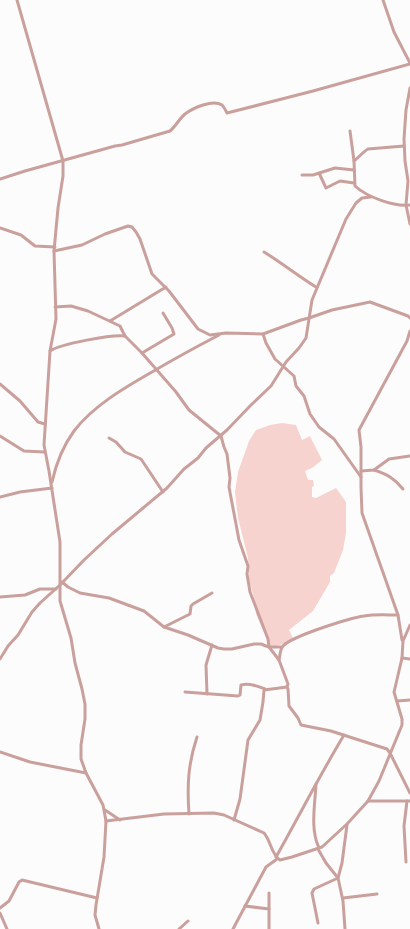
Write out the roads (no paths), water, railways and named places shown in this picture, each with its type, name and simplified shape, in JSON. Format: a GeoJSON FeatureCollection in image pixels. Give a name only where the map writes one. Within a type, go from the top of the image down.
{"type":"FeatureCollection","features":[{"type":"Feature","properties":{"kind":"street"},"geometry":{"type":"LineString","coordinates":[[17,0],[63,161],[64,176],[58,208],[54,251],[56,319],[50,351],[44,452],[60,542],[60,601],[71,638],[74,663],[85,704],[85,719],[80,752],[82,764],[105,810],[105,852],[95,915],[99,929]]}},
{"type":"Feature","properties":{"kind":"street"},"geometry":{"type":"LineString","coordinates":[[0,179],[170,131],[186,113],[210,103],[217,103],[223,106],[227,113],[313,91],[410,63],[394,32],[383,0]]}},
{"type":"Feature","properties":{"kind":"street"},"geometry":{"type":"LineString","coordinates":[[410,88],[406,110],[404,146],[409,180],[408,205],[410,224]]}},
{"type":"Feature","properties":{"kind":"street"},"geometry":{"type":"LineString","coordinates":[[406,110],[410,109]]}},
{"type":"Feature","properties":{"kind":"street"},"geometry":{"type":"LineString","coordinates":[[350,131],[354,161],[354,183],[357,188],[371,197],[388,202],[408,205]]}},
{"type":"Feature","properties":{"kind":"street"},"geometry":{"type":"LineString","coordinates":[[354,161],[360,157],[364,150],[404,146]]}},
{"type":"Feature","properties":{"kind":"street"},"geometry":{"type":"LineString","coordinates":[[302,175],[319,174],[335,168],[354,170]]}},
{"type":"Feature","properties":{"kind":"street"},"geometry":{"type":"LineString","coordinates":[[319,174],[326,188],[340,181],[354,183]]}},
{"type":"Feature","properties":{"kind":"street"},"geometry":{"type":"LineString","coordinates":[[362,191],[362,198]]}},
{"type":"Feature","properties":{"kind":"street"},"geometry":{"type":"LineString","coordinates":[[0,659],[8,646],[18,635],[32,612],[84,560],[121,526],[163,492],[184,469],[198,458],[271,386],[282,366],[304,342],[307,334],[312,300],[316,287],[346,218],[356,203],[362,198],[371,197]]}},
{"type":"Feature","properties":{"kind":"street"},"geometry":{"type":"LineString","coordinates":[[54,251],[82,245],[105,234],[130,226],[140,239],[152,274],[166,287],[198,329],[210,335],[226,333],[263,334],[332,310],[370,302],[409,316]]}},
{"type":"Feature","properties":{"kind":"street"},"geometry":{"type":"LineString","coordinates":[[0,228],[21,235],[35,246],[55,247]]}},
{"type":"Feature","properties":{"kind":"street"},"geometry":{"type":"LineString","coordinates":[[264,252],[279,261],[297,276],[316,287]]}},
{"type":"Feature","properties":{"kind":"street"},"geometry":{"type":"LineString","coordinates":[[110,321],[166,287]]}},
{"type":"Feature","properties":{"kind":"street"},"geometry":{"type":"LineString","coordinates":[[55,307],[71,306],[92,312],[120,326],[125,336],[176,392],[188,410],[220,436],[227,454],[229,487],[239,540],[248,566],[247,574],[250,592],[268,639],[269,647],[279,660],[287,678],[289,706],[298,718],[301,725],[344,735],[372,745],[383,747],[390,753],[410,792]]}},
{"type":"Feature","properties":{"kind":"street"},"geometry":{"type":"LineString","coordinates":[[142,353],[174,334],[163,313]]}},
{"type":"Feature","properties":{"kind":"street"},"geometry":{"type":"LineString","coordinates":[[106,821],[164,814],[214,813],[224,815],[264,833],[277,858],[283,860],[322,847],[347,824],[368,801],[379,781],[402,722],[394,688],[402,658],[403,641],[398,615],[362,514],[361,447],[359,427],[396,361],[410,331]]}},
{"type":"Feature","properties":{"kind":"street"},"geometry":{"type":"LineString","coordinates":[[51,487],[54,473],[62,453],[78,426],[116,393],[220,334]]}},
{"type":"Feature","properties":{"kind":"street"},"geometry":{"type":"LineString","coordinates":[[263,334],[272,354],[282,366],[294,376],[296,386],[304,396],[310,414],[319,427],[334,439],[361,477]]}},
{"type":"Feature","properties":{"kind":"street"},"geometry":{"type":"LineString","coordinates":[[50,351],[60,346],[115,335],[125,336]]}},
{"type":"Feature","properties":{"kind":"street"},"geometry":{"type":"LineString","coordinates":[[0,384],[27,409],[38,422],[45,424]]}},
{"type":"Feature","properties":{"kind":"street"},"geometry":{"type":"LineString","coordinates":[[0,436],[24,451],[44,452]]}},
{"type":"Feature","properties":{"kind":"street"},"geometry":{"type":"LineString","coordinates":[[109,438],[116,442],[125,452],[141,460],[163,492]]}},
{"type":"Feature","properties":{"kind":"street"},"geometry":{"type":"LineString","coordinates":[[374,470],[389,459],[410,456]]}},
{"type":"Feature","properties":{"kind":"street"},"geometry":{"type":"LineString","coordinates":[[361,471],[374,470],[391,477],[396,480],[403,489]]}},
{"type":"Feature","properties":{"kind":"street"},"geometry":{"type":"LineString","coordinates":[[0,497],[51,487]]}},
{"type":"Feature","properties":{"kind":"street"},"geometry":{"type":"LineString","coordinates":[[61,584],[80,593],[109,598],[144,611],[164,627],[224,649],[254,644],[261,644],[269,647],[282,647]]}},
{"type":"Feature","properties":{"kind":"street"},"geometry":{"type":"LineString","coordinates":[[0,597],[25,595],[40,589],[56,589]]}},
{"type":"Feature","properties":{"kind":"street"},"geometry":{"type":"LineString","coordinates":[[164,627],[190,614],[191,606],[193,604],[212,593]]}},
{"type":"Feature","properties":{"kind":"street"},"geometry":{"type":"LineString","coordinates":[[279,660],[282,647],[287,643],[312,632],[366,615],[398,615]]}},
{"type":"Feature","properties":{"kind":"street"},"geometry":{"type":"LineString","coordinates":[[403,641],[410,625]]}},
{"type":"Feature","properties":{"kind":"street"},"geometry":{"type":"LineString","coordinates":[[207,694],[206,665],[212,645]]}},
{"type":"Feature","properties":{"kind":"street"},"geometry":{"type":"LineString","coordinates":[[402,658],[410,659]]}},
{"type":"Feature","properties":{"kind":"street"},"geometry":{"type":"LineString","coordinates":[[185,692],[239,696],[241,685],[244,684],[255,685],[265,690],[287,687]]}},
{"type":"Feature","properties":{"kind":"street"},"geometry":{"type":"LineString","coordinates":[[234,820],[240,798],[248,740],[260,720],[265,690]]}},
{"type":"Feature","properties":{"kind":"street"},"geometry":{"type":"LineString","coordinates":[[397,701],[410,700]]}},
{"type":"Feature","properties":{"kind":"street"},"geometry":{"type":"LineString","coordinates":[[233,929],[266,867],[277,858],[316,782],[344,735]]}},
{"type":"Feature","properties":{"kind":"street"},"geometry":{"type":"LineString","coordinates":[[189,814],[188,777],[197,737]]}},
{"type":"Feature","properties":{"kind":"street"},"geometry":{"type":"LineString","coordinates":[[0,752],[30,762],[86,773]]}},
{"type":"Feature","properties":{"kind":"street"},"geometry":{"type":"LineString","coordinates":[[316,782],[315,841],[326,863],[338,878],[343,898],[345,929]]}},
{"type":"Feature","properties":{"kind":"street"},"geometry":{"type":"LineString","coordinates":[[368,801],[409,801],[404,826],[406,862]]}},
{"type":"Feature","properties":{"kind":"street"},"geometry":{"type":"LineString","coordinates":[[105,810],[120,820]]}},
{"type":"Feature","properties":{"kind":"street"},"geometry":{"type":"LineString","coordinates":[[338,878],[342,863],[347,824]]}},
{"type":"Feature","properties":{"kind":"street"},"geometry":{"type":"LineString","coordinates":[[318,923],[312,893],[314,889],[338,878]]}},
{"type":"Feature","properties":{"kind":"street"},"geometry":{"type":"LineString","coordinates":[[0,908],[9,902],[19,882],[22,880],[97,898]]}},
{"type":"Feature","properties":{"kind":"street"},"geometry":{"type":"LineString","coordinates":[[269,893],[269,929]]}},
{"type":"Feature","properties":{"kind":"street"},"geometry":{"type":"LineString","coordinates":[[343,898],[377,894]]}},
{"type":"Feature","properties":{"kind":"street"},"geometry":{"type":"LineString","coordinates":[[245,906],[269,909]]}},
{"type":"Feature","properties":{"kind":"street"},"geometry":{"type":"LineString","coordinates":[[0,913],[8,929]]}},
{"type":"Feature","properties":{"kind":"street"},"geometry":{"type":"LineString","coordinates":[[179,929],[188,921]]}}]}
